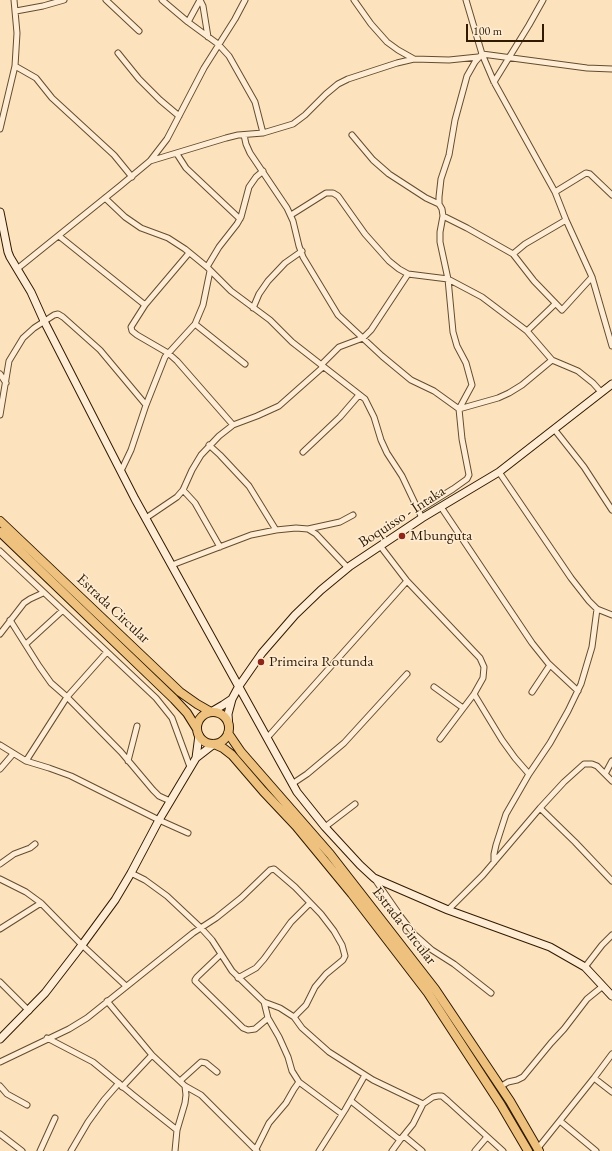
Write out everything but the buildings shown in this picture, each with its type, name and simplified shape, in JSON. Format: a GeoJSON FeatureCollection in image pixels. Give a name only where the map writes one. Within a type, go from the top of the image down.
{"type":"FeatureCollection","features":[{"type":"Feature","properties":{"kind":"main road","name":"Estrada Circular"},"geometry":{"type":"LineString","coordinates":[[0,521],[180,692],[211,712],[222,715],[228,723],[228,730],[240,752],[330,854],[431,983],[500,1087],[538,1149]]}},
{"type":"Feature","properties":{"kind":"main road","name":"Estrada Circular"},"geometry":{"type":"LineString","coordinates":[[0,532],[174,699],[187,713],[205,742],[223,748],[232,755],[296,826],[352,894],[428,993],[501,1105],[528,1151]]}},
{"type":"Feature","properties":{"kind":"main road"},"geometry":{"type":"LineString","coordinates":[[198,732],[200,720],[203,716],[211,712]]}},
{"type":"Feature","properties":{"kind":"main road"},"geometry":{"type":"LineString","coordinates":[[214,744],[221,742],[228,730]]}},
{"type":"Feature","properties":{"kind":"street"},"geometry":{"type":"LineString","coordinates":[[0,129],[15,66],[17,50],[16,12],[14,0]]}},
{"type":"Feature","properties":{"kind":"street"},"geometry":{"type":"LineString","coordinates":[[16,12],[64,0]]}},
{"type":"Feature","properties":{"kind":"street"},"geometry":{"type":"LineString","coordinates":[[106,0],[139,31]]}},
{"type":"Feature","properties":{"kind":"street"},"geometry":{"type":"LineString","coordinates":[[162,0],[188,22],[218,44],[229,56],[253,97],[259,114],[263,133]]}},
{"type":"Feature","properties":{"kind":"street"},"geometry":{"type":"LineString","coordinates":[[188,22],[200,0]]}},
{"type":"Feature","properties":{"kind":"street"},"geometry":{"type":"LineString","coordinates":[[200,0],[203,6],[208,37]]}},
{"type":"Feature","properties":{"kind":"street"},"geometry":{"type":"LineString","coordinates":[[17,269],[150,161],[168,139],[204,68],[235,19],[245,0]]}},
{"type":"Feature","properties":{"kind":"street"},"geometry":{"type":"LineString","coordinates":[[466,0],[480,55],[556,192],[566,220],[592,277],[612,346]]}},
{"type":"Feature","properties":{"kind":"street"},"geometry":{"type":"LineString","coordinates":[[494,82],[543,0]]}},
{"type":"Feature","properties":{"kind":"street"},"geometry":{"type":"LineString","coordinates":[[355,1],[380,34],[399,51],[414,59]]}},
{"type":"Feature","properties":{"kind":"street"},"geometry":{"type":"LineString","coordinates":[[397,63],[399,59],[399,51]]}},
{"type":"Feature","properties":{"kind":"street"},"geometry":{"type":"LineString","coordinates":[[118,53],[139,79],[179,116]]}},
{"type":"Feature","properties":{"kind":"street"},"geometry":{"type":"LineString","coordinates":[[439,204],[441,179],[449,154],[455,120],[467,76],[480,55]]}},
{"type":"Feature","properties":{"kind":"street"},"geometry":{"type":"LineString","coordinates":[[150,161],[226,138],[263,133],[292,124],[305,115],[338,84],[348,79],[414,59],[449,60],[480,55],[587,68],[612,69]]}},
{"type":"Feature","properties":{"kind":"street"},"geometry":{"type":"LineString","coordinates":[[15,66],[36,78],[52,98],[114,155],[132,177]]}},
{"type":"Feature","properties":{"kind":"street"},"geometry":{"type":"LineString","coordinates":[[244,135],[250,153],[280,195],[291,215],[302,251],[314,276],[338,315],[411,380],[434,391],[459,409]]}},
{"type":"Feature","properties":{"kind":"street"},"geometry":{"type":"LineString","coordinates":[[352,135],[373,160],[389,174],[426,198],[439,204],[442,209],[443,216],[440,242],[448,279],[453,332],[457,346],[468,368],[472,385],[459,409],[462,439],[469,475],[453,489],[419,510]]}},
{"type":"Feature","properties":{"kind":"street"},"geometry":{"type":"LineString","coordinates":[[177,154],[186,168],[240,219]]}},
{"type":"Feature","properties":{"kind":"street"},"geometry":{"type":"LineString","coordinates":[[121,471],[131,450],[161,364],[168,353],[195,324],[203,305],[209,269],[219,247],[240,219],[249,187],[256,177],[263,171]]}},
{"type":"Feature","properties":{"kind":"street"},"geometry":{"type":"LineString","coordinates":[[556,192],[586,173],[590,174],[612,195]]}},
{"type":"Feature","properties":{"kind":"street"},"geometry":{"type":"LineString","coordinates":[[291,215],[326,193],[333,193],[338,196],[365,234],[390,262],[408,274],[448,279],[482,297],[527,331],[552,360],[578,371],[593,383],[601,392]]}},
{"type":"Feature","properties":{"kind":"street"},"geometry":{"type":"LineString","coordinates":[[105,198],[126,218],[141,228],[168,238],[189,253],[209,269],[231,290],[270,320],[292,342],[365,399],[387,453],[402,476],[422,518]]}},
{"type":"Feature","properties":{"kind":"street"},"geometry":{"type":"LineString","coordinates":[[0,212],[8,252],[31,292],[44,321],[146,518],[297,792],[325,827],[374,878],[414,934],[432,950],[454,964],[491,993]]}},
{"type":"Feature","properties":{"kind":"street"},"geometry":{"type":"LineString","coordinates":[[443,216],[513,254],[534,281],[561,310],[564,309],[592,277]]}},
{"type":"Feature","properties":{"kind":"street"},"geometry":{"type":"LineString","coordinates":[[513,254],[526,244],[566,220]]}},
{"type":"Feature","properties":{"kind":"street"},"geometry":{"type":"LineString","coordinates":[[59,236],[145,305]]}},
{"type":"Feature","properties":{"kind":"street"},"geometry":{"type":"LineString","coordinates":[[253,308],[259,294],[268,281],[285,263],[302,251]]}},
{"type":"Feature","properties":{"kind":"street"},"geometry":{"type":"LineString","coordinates":[[189,253],[145,305],[132,324],[132,331],[168,353],[184,368],[233,425]]}},
{"type":"Feature","properties":{"kind":"street"},"geometry":{"type":"LineString","coordinates":[[146,518],[173,501],[183,490],[196,463],[210,445],[233,425],[279,406],[322,366],[339,347],[363,338],[371,330],[408,274]]}},
{"type":"Feature","properties":{"kind":"street"},"geometry":{"type":"LineString","coordinates":[[527,331],[555,304]]}},
{"type":"Feature","properties":{"kind":"street"},"geometry":{"type":"LineString","coordinates":[[0,414],[9,361],[23,338],[44,321],[58,314],[64,317],[100,350],[146,405]]}},
{"type":"Feature","properties":{"kind":"street"},"geometry":{"type":"LineString","coordinates":[[195,324],[245,364]]}},
{"type":"Feature","properties":{"kind":"street"},"geometry":{"type":"LineString","coordinates":[[459,409],[498,398],[509,393],[522,385],[552,360]]}},
{"type":"Feature","properties":{"kind":"street"},"geometry":{"type":"LineString","coordinates":[[0,374],[6,382]]}},
{"type":"Feature","properties":{"kind":"street","name":"Boquisso - Intaka"},"geometry":{"type":"LineString","coordinates":[[232,699],[239,686],[262,653],[321,590],[348,568],[422,518],[499,472],[612,384]]}},
{"type":"Feature","properties":{"kind":"street"},"geometry":{"type":"LineString","coordinates":[[303,452],[340,417],[359,395]]}},
{"type":"Feature","properties":{"kind":"street"},"geometry":{"type":"LineString","coordinates":[[554,429],[584,467],[612,510]]}},
{"type":"Feature","properties":{"kind":"street"},"geometry":{"type":"LineString","coordinates":[[210,445],[249,486],[276,530]]}},
{"type":"Feature","properties":{"kind":"street"},"geometry":{"type":"LineString","coordinates":[[499,472],[571,578],[589,601],[597,609],[612,614]]}},
{"type":"Feature","properties":{"kind":"street"},"geometry":{"type":"LineString","coordinates":[[183,490],[195,503],[220,547]]}},
{"type":"Feature","properties":{"kind":"street"},"geometry":{"type":"LineString","coordinates":[[440,507],[532,643],[550,665],[578,691]]}},
{"type":"Feature","properties":{"kind":"street"},"geometry":{"type":"LineString","coordinates":[[172,565],[251,535],[276,530],[296,528],[308,529],[340,522],[353,515]]}},
{"type":"Feature","properties":{"kind":"street"},"geometry":{"type":"LineString","coordinates":[[308,529],[316,534],[348,568]]}},
{"type":"Feature","properties":{"kind":"street"},"geometry":{"type":"LineString","coordinates":[[381,546],[407,581],[480,658],[484,667],[483,678],[474,694],[440,739]]}},
{"type":"Feature","properties":{"kind":"street"},"geometry":{"type":"LineString","coordinates":[[0,551],[156,698],[172,718],[190,767]]}},
{"type":"Feature","properties":{"kind":"street"},"geometry":{"type":"LineString","coordinates":[[267,738],[407,581]]}},
{"type":"Feature","properties":{"kind":"street"},"geometry":{"type":"LineString","coordinates":[[0,634],[24,603],[43,593]]}},
{"type":"Feature","properties":{"kind":"street"},"geometry":{"type":"LineString","coordinates":[[494,862],[496,845],[506,814],[529,774],[550,743],[578,691],[592,647],[597,609]]}},
{"type":"Feature","properties":{"kind":"street"},"geometry":{"type":"LineString","coordinates":[[26,644],[62,611]]}},
{"type":"Feature","properties":{"kind":"street"},"geometry":{"type":"LineString","coordinates":[[10,620],[51,683],[67,697],[128,761],[153,790],[159,796],[170,802]]}},
{"type":"Feature","properties":{"kind":"street"},"geometry":{"type":"LineString","coordinates":[[26,761],[67,697],[106,652]]}},
{"type":"Feature","properties":{"kind":"street"},"geometry":{"type":"LineString","coordinates":[[532,692],[550,665]]}},
{"type":"Feature","properties":{"kind":"street"},"geometry":{"type":"LineString","coordinates":[[292,784],[307,774],[344,743],[407,674]]}},
{"type":"Feature","properties":{"kind":"street"},"geometry":{"type":"LineString","coordinates":[[434,687],[463,708]]}},
{"type":"Feature","properties":{"kind":"street"},"geometry":{"type":"LineString","coordinates":[[474,694],[502,740],[529,774]]}},
{"type":"Feature","properties":{"kind":"street"},"geometry":{"type":"LineString","coordinates":[[211,712],[223,706],[232,699]]}},
{"type":"Feature","properties":{"kind":"street"},"geometry":{"type":"LineString","coordinates":[[228,730],[228,714],[232,699]]}},
{"type":"Feature","properties":{"kind":"street"},"geometry":{"type":"LineString","coordinates":[[128,761],[137,726]]}},
{"type":"Feature","properties":{"kind":"street"},"geometry":{"type":"LineString","coordinates":[[196,758],[198,732]]}},
{"type":"Feature","properties":{"kind":"street"},"geometry":{"type":"LineString","coordinates":[[0,1039],[45,993],[115,900],[190,767],[196,758],[214,744]]}},
{"type":"Feature","properties":{"kind":"street"},"geometry":{"type":"LineString","coordinates":[[0,745],[26,761],[71,776],[188,833]]}},
{"type":"Feature","properties":{"kind":"street"},"geometry":{"type":"LineString","coordinates":[[0,770],[13,754]]}},
{"type":"Feature","properties":{"kind":"street"},"geometry":{"type":"LineString","coordinates":[[605,774],[612,761]]}},
{"type":"Feature","properties":{"kind":"street"},"geometry":{"type":"LineString","coordinates":[[448,910],[483,875],[564,782],[584,764],[592,764],[597,766],[612,781]]}},
{"type":"Feature","properties":{"kind":"street"},"geometry":{"type":"LineString","coordinates":[[325,827],[355,804]]}},
{"type":"Feature","properties":{"kind":"street"},"geometry":{"type":"LineString","coordinates":[[540,808],[612,881]]}},
{"type":"Feature","properties":{"kind":"street"},"geometry":{"type":"LineString","coordinates":[[0,864],[14,854],[36,844]]}},
{"type":"Feature","properties":{"kind":"street"},"geometry":{"type":"LineString","coordinates":[[0,1062],[87,1018],[193,933],[240,898],[270,870],[274,869],[310,902],[334,931],[342,945],[345,956],[343,960],[322,978],[315,987],[306,1005],[294,1017]]}},
{"type":"Feature","properties":{"kind":"street"},"geometry":{"type":"LineString","coordinates":[[131,873],[145,880],[167,896],[201,928],[212,940],[232,972],[264,1002],[280,1008],[294,1017],[302,1028],[329,1052],[365,1075],[393,1091],[424,1104]]}},
{"type":"Feature","properties":{"kind":"street"},"geometry":{"type":"LineString","coordinates":[[374,878],[448,910],[550,947],[584,967],[612,996]]}},
{"type":"Feature","properties":{"kind":"street"},"geometry":{"type":"LineString","coordinates":[[0,879],[26,892],[41,904],[126,986]]}},
{"type":"Feature","properties":{"kind":"street"},"geometry":{"type":"LineString","coordinates":[[238,978],[256,968],[291,922],[310,902]]}},
{"type":"Feature","properties":{"kind":"street"},"geometry":{"type":"LineString","coordinates":[[0,929],[41,904]]}},
{"type":"Feature","properties":{"kind":"street"},"geometry":{"type":"LineString","coordinates":[[584,967],[612,935]]}},
{"type":"Feature","properties":{"kind":"street"},"geometry":{"type":"LineString","coordinates":[[220,955],[197,977],[195,981],[243,1028],[248,1030],[255,1029],[268,1018]]}},
{"type":"Feature","properties":{"kind":"street"},"geometry":{"type":"LineString","coordinates":[[0,982],[29,1011]]}},
{"type":"Feature","properties":{"kind":"street"},"geometry":{"type":"LineString","coordinates":[[500,1087],[508,1082],[523,1077],[551,1042],[564,1029],[587,999],[602,986]]}},
{"type":"Feature","properties":{"kind":"street"},"geometry":{"type":"LineString","coordinates":[[107,1001],[152,1055],[180,1082],[201,1095],[257,1150],[266,1128],[299,1082]]}},
{"type":"Feature","properties":{"kind":"street"},"geometry":{"type":"LineString","coordinates":[[264,1002],[268,1018],[279,1037],[288,1057],[292,1071],[299,1082],[342,1114]]}},
{"type":"Feature","properties":{"kind":"street"},"geometry":{"type":"LineString","coordinates":[[47,1038],[93,1062],[177,1130]]}},
{"type":"Feature","properties":{"kind":"street"},"geometry":{"type":"LineString","coordinates":[[538,1149],[612,1054]]}},
{"type":"Feature","properties":{"kind":"street"},"geometry":{"type":"LineString","coordinates":[[71,1151],[88,1122],[104,1100],[152,1055]]}},
{"type":"Feature","properties":{"kind":"street"},"geometry":{"type":"LineString","coordinates":[[180,1082],[201,1062],[206,1063],[216,1072]]}},
{"type":"Feature","properties":{"kind":"street"},"geometry":{"type":"LineString","coordinates":[[319,1151],[351,1101],[365,1075]]}},
{"type":"Feature","properties":{"kind":"street"},"geometry":{"type":"LineString","coordinates":[[594,1078],[612,1092]]}},
{"type":"Feature","properties":{"kind":"street"},"geometry":{"type":"LineString","coordinates":[[0,1086],[7,1094],[27,1105]]}},
{"type":"Feature","properties":{"kind":"street"},"geometry":{"type":"LineString","coordinates":[[175,1151],[177,1130],[185,1103],[185,1086]]}},
{"type":"Feature","properties":{"kind":"street"},"geometry":{"type":"LineString","coordinates":[[392,1151],[413,1124],[424,1104],[433,1097],[442,1096],[503,1151]]}},
{"type":"Feature","properties":{"kind":"street"},"geometry":{"type":"LineString","coordinates":[[351,1101],[422,1151]]}},
{"type":"Feature","properties":{"kind":"street"},"geometry":{"type":"LineString","coordinates":[[40,1151],[55,1118]]}},
{"type":"Feature","properties":{"kind":"street"},"geometry":{"type":"LineString","coordinates":[[560,1121],[596,1151]]}},
{"type":"Feature","properties":{"kind":"street"},"geometry":{"type":"LineString","coordinates":[[1,1137],[22,1151]]}},
{"type":"Feature","properties":{"kind":"street"},"geometry":{"type":"LineString","coordinates":[[475,1151],[487,1137]]}},
{"type":"Feature","properties":{"kind":"place","name":"Mbunguta"},"geometry":{"type":"Point","coordinates":[402,536]}},
{"type":"Feature","properties":{"kind":"place","name":"Primeira Rotunda"},"geometry":{"type":"Point","coordinates":[261,662]}}]}
